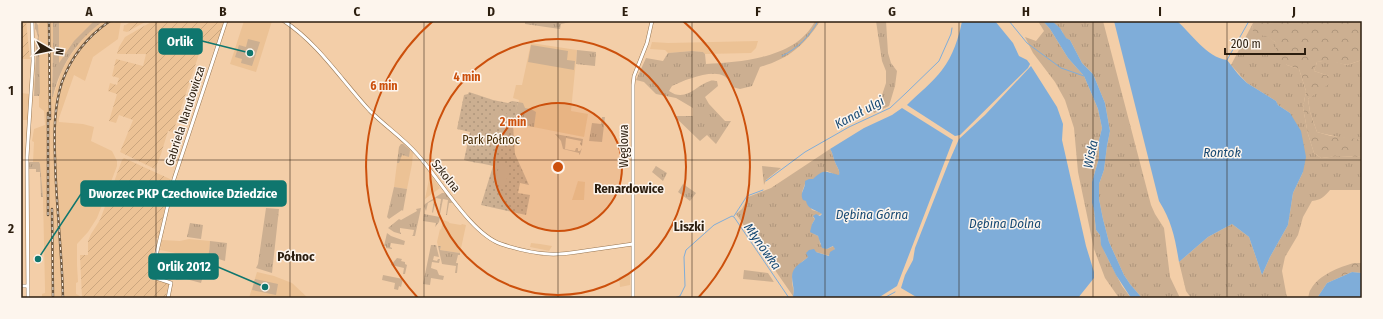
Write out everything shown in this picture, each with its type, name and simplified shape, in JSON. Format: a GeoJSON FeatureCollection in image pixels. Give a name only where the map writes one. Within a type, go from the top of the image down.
{"type":"FeatureCollection","features":[{"type":"Feature","properties":{"kind":"street"},"geometry":{"type":"LineString","coordinates":[[28,298],[27,157],[34,61],[32,21]]}},
{"type":"Feature","properties":{"kind":"street","name":"Gabriela Narutowicza"},"geometry":{"type":"LineString","coordinates":[[168,298],[171,283],[156,278],[152,275],[152,273],[174,179],[226,21]]}},
{"type":"Feature","properties":{"kind":"street","name":"Szkolna"},"geometry":{"type":"LineString","coordinates":[[284,21],[312,45],[341,76],[369,110],[417,154],[470,220],[482,233],[491,239],[500,244],[547,254],[573,253],[633,244]]}},
{"type":"Feature","properties":{"kind":"street","name":"Węglowa"},"geometry":{"type":"LineString","coordinates":[[633,298],[633,85],[634,76],[647,43],[652,21]]}},
{"type":"Feature","properties":{"kind":"street"},"geometry":{"type":"LineString","coordinates":[[21,286],[28,286]]}},
{"type":"Feature","properties":{"kind":"shaded area"},"geometry":{"type":"Polygon","coordinates":[[[21,21],[26,21],[30,59],[21,59],[21,21]]]}},
{"type":"Feature","properties":{"kind":"shaded area"},"geometry":{"type":"Polygon","coordinates":[[[42,21],[53,21],[53,97],[62,70],[81,41],[90,31],[103,21],[114,21],[113,23],[121,21],[118,39],[93,57],[85,81],[74,75],[59,118],[59,122],[83,124],[94,127],[91,141],[112,151],[117,161],[117,166],[109,187],[107,188],[103,197],[104,200],[97,218],[88,232],[77,244],[78,282],[76,283],[76,294],[80,296],[80,298],[42,298],[42,294],[45,293],[43,197],[40,164],[39,162],[33,162],[34,142],[32,141],[34,129],[45,125],[44,111],[39,107],[38,25],[42,21]]]}},
{"type":"Feature","properties":{"kind":"shaded area"},"geometry":{"type":"Polygon","coordinates":[[[59,21],[95,21],[59,64],[59,21]]]}},
{"type":"Feature","properties":{"kind":"shaded area"},"geometry":{"type":"Polygon","coordinates":[[[132,21],[147,21],[127,32],[123,31],[124,26],[132,21]]]}},
{"type":"Feature","properties":{"kind":"shaded area"},"geometry":{"type":"Polygon","coordinates":[[[153,21],[224,21],[216,45],[203,42],[173,132],[168,131],[155,169],[120,152],[133,120],[119,115],[116,123],[109,121],[117,94],[108,91],[110,83],[117,85],[119,78],[112,76],[116,59],[143,66],[146,54],[117,54],[125,37],[153,21]]]}},
{"type":"Feature","properties":{"kind":"shaded area"},"geometry":{"type":"Polygon","coordinates":[[[244,21],[272,21],[256,72],[230,64],[244,21]]]}},
{"type":"Feature","properties":{"kind":"shaded area"},"geometry":{"type":"Polygon","coordinates":[[[758,41],[756,48],[751,53],[705,54],[703,52],[692,51],[668,53],[665,50],[650,49],[652,42],[758,41]]]}},
{"type":"Feature","properties":{"kind":"shaded area"},"geometry":{"type":"Polygon","coordinates":[[[531,43],[577,50],[571,111],[588,114],[584,137],[513,123],[519,100],[513,98],[516,85],[522,85],[531,43]]]}},
{"type":"Feature","properties":{"kind":"shaded area"},"geometry":{"type":"Polygon","coordinates":[[[21,93],[30,94],[27,120],[21,120],[21,93]]]}},
{"type":"Feature","properties":{"kind":"shaded area"},"geometry":{"type":"Polygon","coordinates":[[[401,144],[413,153],[407,189],[394,187],[399,147],[401,144]]]}},
{"type":"Feature","properties":{"kind":"shaded area"},"geometry":{"type":"Polygon","coordinates":[[[124,158],[170,179],[171,182],[158,238],[156,238],[149,279],[169,284],[165,298],[82,298],[80,255],[88,255],[88,241],[100,220],[124,158]]]}},
{"type":"Feature","properties":{"kind":"shaded area"},"geometry":{"type":"Polygon","coordinates":[[[430,174],[440,188],[425,199],[430,174]]]}},
{"type":"Feature","properties":{"kind":"shaded area"},"geometry":{"type":"Polygon","coordinates":[[[578,181],[585,182],[584,200],[572,200],[578,181]]]}},
{"type":"Feature","properties":{"kind":"shaded area"},"geometry":{"type":"Polygon","coordinates":[[[443,220],[449,223],[466,225],[460,253],[440,250],[441,246],[438,246],[437,242],[443,220]]]}},
{"type":"Feature","properties":{"kind":"shaded area"},"geometry":{"type":"Polygon","coordinates":[[[189,239],[210,241],[209,256],[206,259],[160,250],[162,240],[180,241],[189,239]]]}},
{"type":"Feature","properties":{"kind":"shaded area"},"geometry":{"type":"Polygon","coordinates":[[[531,243],[552,246],[549,251],[530,247],[531,243]]]}},
{"type":"Feature","properties":{"kind":"shaded area"},"geometry":{"type":"Polygon","coordinates":[[[257,272],[274,276],[292,283],[308,298],[249,298],[257,272]]]}},
{"type":"Feature","properties":{"kind":"shaded area"},"geometry":{"type":"Polygon","coordinates":[[[630,275],[630,285],[620,287],[619,277],[630,275]]]}},
{"type":"Feature","properties":{"kind":"green space"},"geometry":{"type":"Polygon","coordinates":[[[35,21],[38,25],[39,40],[39,96],[34,96],[36,43],[38,37],[35,29],[35,21]]]}},
{"type":"Feature","properties":{"kind":"green space"},"geometry":{"type":"Polygon","coordinates":[[[53,21],[59,21],[59,63],[74,41],[93,22],[103,21],[85,37],[71,54],[60,75],[52,97],[53,52],[53,21]]]}},
{"type":"Feature","properties":{"kind":"green space"},"geometry":{"type":"Polygon","coordinates":[[[525,21],[575,21],[561,24],[560,29],[525,24],[525,21]]]}},
{"type":"Feature","properties":{"kind":"green space"},"geometry":{"type":"Polygon","coordinates":[[[815,21],[820,21],[808,38],[787,56],[760,67],[752,86],[740,89],[732,87],[724,76],[712,74],[691,78],[672,86],[669,91],[681,95],[691,92],[710,81],[717,81],[718,86],[705,97],[709,104],[725,121],[731,121],[716,144],[707,135],[700,141],[674,116],[693,116],[693,108],[676,98],[656,94],[644,82],[636,80],[646,58],[663,61],[668,53],[692,51],[703,52],[705,54],[706,64],[736,62],[767,56],[795,43],[807,33],[815,21]]]}},
{"type":"Feature","properties":{"kind":"green space"},"geometry":{"type":"Polygon","coordinates":[[[876,21],[886,21],[888,53],[891,63],[897,71],[895,86],[889,106],[874,113],[872,108],[881,98],[886,83],[886,71],[882,61],[876,21]]]}},
{"type":"Feature","properties":{"kind":"green space"},"geometry":{"type":"Polygon","coordinates":[[[1038,21],[1043,21],[1050,29],[1068,58],[1084,76],[1098,109],[1102,128],[1099,140],[1099,158],[1092,182],[1092,203],[1096,230],[1100,235],[1105,253],[1122,286],[1131,298],[1119,298],[1105,278],[1094,249],[1078,172],[1074,128],[1065,100],[1055,82],[1033,53],[1025,37],[1036,41],[1044,31],[1038,21]]]}},
{"type":"Feature","properties":{"kind":"green space"},"geometry":{"type":"Polygon","coordinates":[[[1052,21],[1103,21],[1151,205],[1164,228],[1170,277],[1180,298],[1142,298],[1124,275],[1109,242],[1099,199],[1099,184],[1104,170],[1110,131],[1105,103],[1093,74],[1082,63],[1070,40],[1065,38],[1062,31],[1052,21]]]}},
{"type":"Feature","properties":{"kind":"green space"},"geometry":{"type":"Polygon","coordinates":[[[1362,21],[1362,60],[1347,65],[1329,61],[1317,62],[1314,71],[1329,76],[1332,82],[1308,99],[1310,112],[1317,132],[1331,136],[1362,140],[1362,157],[1339,156],[1321,158],[1314,153],[1308,134],[1303,108],[1306,91],[1299,69],[1287,65],[1277,55],[1275,42],[1266,36],[1256,35],[1252,29],[1253,23],[1362,21]]]}},
{"type":"Feature","properties":{"kind":"green space"},"geometry":{"type":"Polygon","coordinates":[[[1253,23],[1252,29],[1266,35],[1275,42],[1287,65],[1299,69],[1306,91],[1303,108],[1308,134],[1314,153],[1321,158],[1339,156],[1362,157],[1362,190],[1330,190],[1322,198],[1312,201],[1303,217],[1298,235],[1285,257],[1282,271],[1287,298],[1191,298],[1186,291],[1179,262],[1208,237],[1232,224],[1249,237],[1262,275],[1270,257],[1288,225],[1293,193],[1303,172],[1290,113],[1278,105],[1276,101],[1247,83],[1231,65],[1253,23]]]}},
{"type":"Feature","properties":{"kind":"green space"},"geometry":{"type":"Polygon","coordinates":[[[248,39],[260,42],[252,66],[241,63],[242,59],[235,57],[239,45],[246,47],[248,39]]]}},
{"type":"Feature","properties":{"kind":"green space"},"geometry":{"type":"Polygon","coordinates":[[[531,45],[568,51],[567,60],[575,61],[574,70],[528,62],[531,45]]]}},
{"type":"Feature","properties":{"kind":"green space"},"geometry":{"type":"Polygon","coordinates":[[[577,50],[596,52],[595,66],[576,64],[577,50]]]}},
{"type":"Feature","properties":{"kind":"green space"},"geometry":{"type":"Polygon","coordinates":[[[1329,60],[1347,65],[1362,60],[1362,140],[1317,132],[1310,112],[1308,99],[1318,91],[1329,76],[1314,71],[1317,62],[1329,60]]]}},
{"type":"Feature","properties":{"kind":"green space","name":"Park Północ"},"geometry":{"type":"Polygon","coordinates":[[[469,92],[493,100],[508,103],[512,101],[518,102],[513,126],[515,154],[529,185],[520,183],[518,193],[530,195],[526,215],[481,205],[493,166],[464,160],[470,132],[457,129],[464,95],[468,94],[469,92]]]}},
{"type":"Feature","properties":{"kind":"green space"},"geometry":{"type":"Polygon","coordinates":[[[518,102],[523,103],[525,108],[536,112],[534,127],[513,123],[518,102]]]}},
{"type":"Feature","properties":{"kind":"green space"},"geometry":{"type":"Polygon","coordinates":[[[501,110],[510,117],[497,123],[492,121],[493,116],[501,110]]]}},
{"type":"Feature","properties":{"kind":"green space"},"geometry":{"type":"Polygon","coordinates":[[[602,117],[605,117],[602,142],[589,141],[592,123],[601,124],[602,117]]]}},
{"type":"Feature","properties":{"kind":"green space"},"geometry":{"type":"Polygon","coordinates":[[[555,134],[583,139],[582,146],[580,144],[581,141],[566,138],[565,149],[575,151],[576,148],[578,148],[578,151],[580,151],[582,148],[580,154],[579,155],[579,153],[563,149],[561,141],[555,134]]]}},
{"type":"Feature","properties":{"kind":"green space"},"geometry":{"type":"Polygon","coordinates":[[[401,144],[410,150],[409,157],[402,155],[399,163],[397,163],[399,147],[401,144]]]}},
{"type":"Feature","properties":{"kind":"green space"},"geometry":{"type":"Polygon","coordinates":[[[830,149],[839,170],[839,176],[827,171],[805,184],[802,192],[812,210],[822,214],[813,217],[815,219],[812,224],[814,234],[819,238],[820,244],[827,249],[834,246],[835,249],[830,256],[816,252],[797,268],[792,276],[793,296],[736,214],[742,209],[748,197],[771,188],[830,149]]]}},
{"type":"Feature","properties":{"kind":"green space"},"geometry":{"type":"Polygon","coordinates":[[[29,162],[39,162],[40,164],[43,197],[41,197],[40,172],[36,172],[36,169],[29,169],[29,162]]]}},
{"type":"Feature","properties":{"kind":"green space"},"geometry":{"type":"Polygon","coordinates":[[[500,164],[511,168],[504,186],[494,183],[500,164]]]}},
{"type":"Feature","properties":{"kind":"green space"},"geometry":{"type":"Polygon","coordinates":[[[656,166],[667,173],[663,181],[652,172],[656,166]]]}},
{"type":"Feature","properties":{"kind":"green space"},"geometry":{"type":"Polygon","coordinates":[[[762,166],[781,168],[766,180],[764,185],[762,166]]]}},
{"type":"Feature","properties":{"kind":"green space"},"geometry":{"type":"Polygon","coordinates":[[[683,184],[696,193],[690,201],[678,192],[683,184]]]}},
{"type":"Feature","properties":{"kind":"green space"},"geometry":{"type":"Polygon","coordinates":[[[394,187],[407,189],[403,211],[402,210],[389,219],[387,217],[394,187]]]}},
{"type":"Feature","properties":{"kind":"green space"},"geometry":{"type":"Polygon","coordinates":[[[442,193],[445,193],[449,197],[452,203],[449,203],[447,215],[448,200],[443,199],[440,214],[441,199],[436,198],[433,213],[434,200],[428,203],[426,211],[424,206],[425,204],[442,193]]]}},
{"type":"Feature","properties":{"kind":"green space"},"geometry":{"type":"Polygon","coordinates":[[[266,208],[279,209],[272,273],[256,268],[258,264],[266,208]]]}},
{"type":"Feature","properties":{"kind":"green space"},"geometry":{"type":"Polygon","coordinates":[[[421,208],[415,236],[412,236],[414,230],[400,228],[401,234],[388,228],[399,219],[401,220],[417,211],[416,209],[421,208]]]}},
{"type":"Feature","properties":{"kind":"green space"},"geometry":{"type":"Polygon","coordinates":[[[424,214],[440,217],[439,222],[435,227],[436,223],[423,221],[424,214]]]}},
{"type":"Feature","properties":{"kind":"green space"},"geometry":{"type":"Polygon","coordinates":[[[190,223],[203,225],[201,239],[187,237],[190,223]]]}},
{"type":"Feature","properties":{"kind":"green space"},"geometry":{"type":"Polygon","coordinates":[[[387,233],[405,241],[404,245],[391,243],[390,247],[392,249],[386,248],[386,246],[384,246],[387,233]]]}},
{"type":"Feature","properties":{"kind":"green space"},"geometry":{"type":"Polygon","coordinates":[[[210,241],[227,243],[225,261],[209,256],[201,283],[186,279],[176,280],[176,277],[197,266],[207,258],[210,241]]]}},
{"type":"Feature","properties":{"kind":"green space"},"geometry":{"type":"Polygon","coordinates":[[[431,245],[436,245],[439,257],[434,256],[433,260],[437,261],[440,259],[439,263],[432,262],[431,268],[437,270],[439,275],[444,276],[443,280],[431,278],[430,285],[423,284],[431,245]]]}},
{"type":"Feature","properties":{"kind":"green space"},"geometry":{"type":"Polygon","coordinates":[[[438,246],[441,246],[440,250],[460,253],[456,263],[458,263],[457,273],[455,273],[456,266],[442,264],[438,246]]]}},
{"type":"Feature","properties":{"kind":"green space"},"geometry":{"type":"Polygon","coordinates":[[[397,258],[402,259],[401,261],[405,262],[407,265],[405,274],[403,274],[404,268],[391,265],[397,258]]]}},
{"type":"Feature","properties":{"kind":"green space"},"geometry":{"type":"Polygon","coordinates":[[[1354,263],[1362,263],[1362,273],[1352,272],[1327,283],[1317,298],[1308,298],[1310,290],[1324,276],[1336,269],[1354,263]]]}},
{"type":"Feature","properties":{"kind":"green space"},"geometry":{"type":"Polygon","coordinates":[[[744,270],[768,273],[774,282],[743,279],[744,270]]]}},
{"type":"Feature","properties":{"kind":"green space"},"geometry":{"type":"Polygon","coordinates":[[[383,275],[403,279],[401,287],[399,286],[398,290],[394,289],[395,283],[382,280],[383,275]]]}},
{"type":"Feature","properties":{"kind":"green space"},"geometry":{"type":"Polygon","coordinates":[[[255,279],[278,284],[276,295],[252,290],[255,279]]]}},
{"type":"Feature","properties":{"kind":"water"},"geometry":{"type":"Polygon","coordinates":[[[962,21],[995,21],[1013,43],[1019,56],[1027,60],[1030,64],[1028,68],[960,135],[955,136],[907,105],[946,65],[955,46],[962,21]]]}},
{"type":"Feature","properties":{"kind":"water"},"geometry":{"type":"Polygon","coordinates":[[[1043,21],[1052,21],[1060,28],[1066,38],[1070,40],[1082,63],[1093,74],[1105,103],[1110,131],[1104,170],[1099,184],[1099,199],[1109,242],[1124,275],[1142,298],[1131,298],[1116,275],[1101,245],[1100,235],[1096,230],[1092,203],[1092,182],[1099,158],[1099,140],[1102,128],[1098,109],[1084,76],[1068,58],[1050,29],[1043,21]]]}},
{"type":"Feature","properties":{"kind":"water","name":"Rontok"},"geometry":{"type":"Polygon","coordinates":[[[1114,21],[1177,21],[1206,50],[1219,58],[1227,60],[1247,83],[1276,101],[1278,105],[1290,113],[1301,131],[1306,157],[1303,172],[1293,193],[1288,225],[1270,257],[1262,275],[1249,237],[1232,224],[1208,237],[1179,262],[1172,230],[1159,201],[1114,21]]]}},
{"type":"Feature","properties":{"kind":"water","name":"Dębina Dolna"},"geometry":{"type":"Polygon","coordinates":[[[1031,66],[1057,107],[1063,124],[1062,140],[1086,246],[1094,272],[1094,278],[1078,298],[918,298],[901,288],[905,275],[913,260],[915,248],[959,139],[985,115],[1031,66]]]}},
{"type":"Feature","properties":{"kind":"water","name":"Dębina Górna"},"geometry":{"type":"Polygon","coordinates":[[[902,108],[953,140],[897,286],[878,298],[794,298],[792,278],[793,271],[808,257],[806,253],[809,250],[814,249],[816,252],[829,256],[830,252],[835,249],[833,246],[827,249],[822,248],[818,236],[810,232],[815,219],[813,216],[816,214],[820,216],[822,214],[810,208],[806,201],[803,200],[802,193],[805,186],[805,181],[813,179],[823,172],[839,175],[839,170],[830,149],[864,128],[892,115],[902,108]]]}},
{"type":"Feature","properties":{"kind":"water"},"geometry":{"type":"Polygon","coordinates":[[[1352,272],[1362,273],[1362,298],[1317,298],[1327,283],[1352,272]]]}},
{"type":"Feature","properties":{"kind":"waterway"},"geometry":{"type":"LineString","coordinates":[[782,56],[803,42],[818,21]]}},
{"type":"Feature","properties":{"kind":"waterway","name":"Kanał ulgi"},"geometry":{"type":"LineString","coordinates":[[1009,21],[1027,43],[1061,68],[1084,76]]}},
{"type":"Feature","properties":{"kind":"waterway"},"geometry":{"type":"LineString","coordinates":[[1227,60],[1249,21]]}},
{"type":"Feature","properties":{"kind":"waterway","name":"Kanał ulgi"},"geometry":{"type":"LineString","coordinates":[[766,181],[805,152],[849,127],[890,108],[939,61],[951,34],[952,28]]}},
{"type":"Feature","properties":{"kind":"waterway","name":"Kanał ulgi"},"geometry":{"type":"LineString","coordinates":[[734,216],[747,196],[763,190]]}},
{"type":"Feature","properties":{"kind":"waterway","name":"Młynówka"},"geometry":{"type":"LineString","coordinates":[[674,298],[680,296],[685,286],[684,257],[686,250],[714,225],[732,216],[789,298]]}},
{"type":"Feature","properties":{"kind":"waterway","name":"Młynówka"},"geometry":{"type":"LineString","coordinates":[[884,298],[895,292]]}},
{"type":"Feature","properties":{"kind":"railway"},"geometry":{"type":"LineString","coordinates":[[49,21],[50,119]]}},
{"type":"Feature","properties":{"kind":"railway"},"geometry":{"type":"LineString","coordinates":[[63,298],[55,149],[55,120],[57,101],[62,82],[75,56],[94,33],[110,21]]}},
{"type":"Feature","properties":{"kind":"railway"},"geometry":{"type":"LineString","coordinates":[[48,113],[48,215]]}},
{"type":"Feature","properties":{"kind":"railway"},"geometry":{"type":"LineString","coordinates":[[52,209],[53,298]]}},
{"type":"Feature","properties":{"kind":"place","name":"Orlik"},"geometry":{"type":"Point","coordinates":[250,53]}},
{"type":"Feature","properties":{"kind":"place","name":"Dworzec PKP Czechowice Dziedzice"},"geometry":{"type":"Point","coordinates":[38,259]}},
{"type":"Feature","properties":{"kind":"place","name":"Orlik 2012"},"geometry":{"type":"Point","coordinates":[265,287]}},
{"type":"Feature","properties":{"kind":"district","name":"Renardowice"},"geometry":{"type":"Point","coordinates":[629,188]}},
{"type":"Feature","properties":{"kind":"district","name":"Liszki"},"geometry":{"type":"Point","coordinates":[689,226]}},
{"type":"Feature","properties":{"kind":"district","name":"Północ"},"geometry":{"type":"Point","coordinates":[296,256]}},
{"type":"Feature","properties":{"kind":"water label","name":"Wisła"},"geometry":{"type":"Point","coordinates":[1090,154]}}]}
